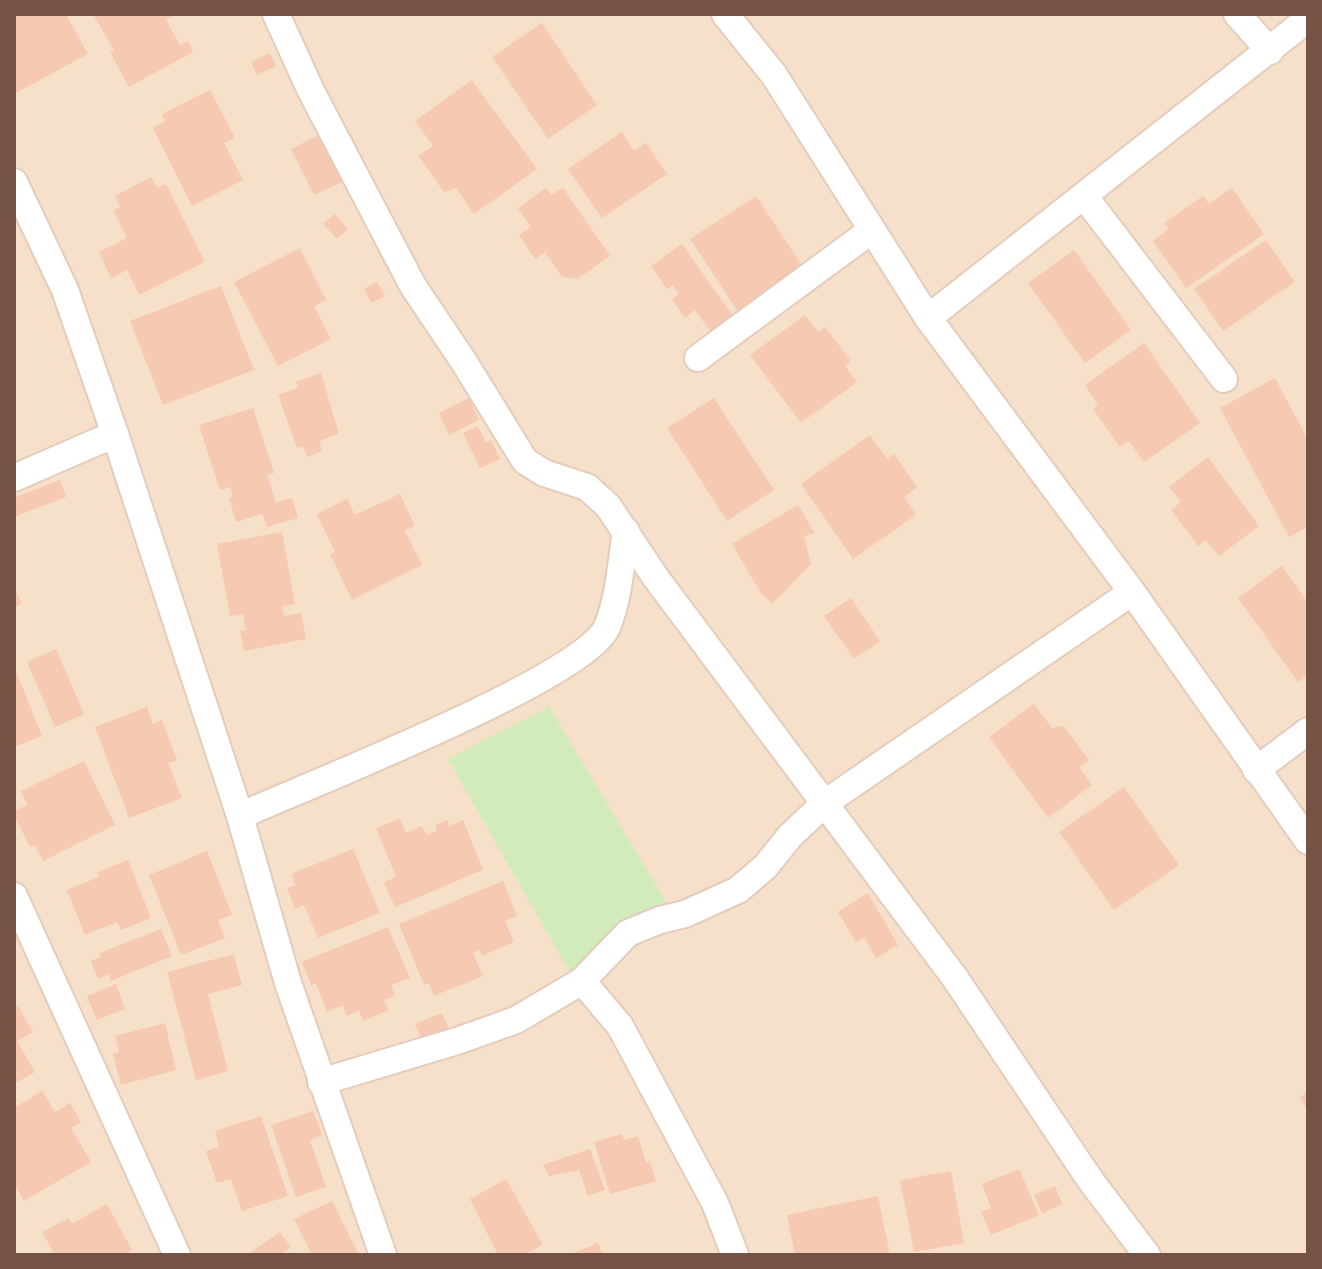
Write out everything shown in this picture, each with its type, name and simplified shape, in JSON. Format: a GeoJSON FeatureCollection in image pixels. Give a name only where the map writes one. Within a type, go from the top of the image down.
{"type":"FeatureCollection","features":[{"type":"Feature","properties":{"kind":"street"},"geometry":{"type":"LineString","coordinates":[[276,14],[311,91],[413,286],[525,461],[544,473],[587,487],[608,506],[665,590],[955,978],[1091,1181],[1147,1255]]}},
{"type":"Feature","properties":{"kind":"street"},"geometry":{"type":"LineString","coordinates":[[725,14],[774,75],[928,318],[1132,592],[1308,841]]}},
{"type":"Feature","properties":{"kind":"street"},"geometry":{"type":"LineString","coordinates":[[1237,14],[1270,51]]}},
{"type":"Feature","properties":{"kind":"street"},"geometry":{"type":"LineString","coordinates":[[928,318],[1307,24]]}},
{"type":"Feature","properties":{"kind":"street"},"geometry":{"type":"LineString","coordinates":[[14,182],[65,290],[115,434],[240,816],[288,983],[383,1255]]}},
{"type":"Feature","properties":{"kind":"street"},"geometry":{"type":"LineString","coordinates":[[1084,196],[1224,379]]}},
{"type":"Feature","properties":{"kind":"street"},"geometry":{"type":"LineString","coordinates":[[698,358],[872,230]]}},
{"type":"Feature","properties":{"kind":"street"},"geometry":{"type":"LineString","coordinates":[[14,478],[115,434]]}},
{"type":"Feature","properties":{"kind":"street"},"geometry":{"type":"LineString","coordinates":[[240,816],[457,720],[586,652],[607,629],[626,531]]}},
{"type":"Feature","properties":{"kind":"street"},"geometry":{"type":"LineString","coordinates":[[321,1082],[516,1020],[582,981],[628,933],[685,914],[738,890],[765,867],[790,836],[825,803],[1132,592]]}},
{"type":"Feature","properties":{"kind":"street"},"geometry":{"type":"LineString","coordinates":[[1256,770],[1308,731]]}},
{"type":"Feature","properties":{"kind":"street"},"geometry":{"type":"LineString","coordinates":[[14,896],[177,1255]]}},
{"type":"Feature","properties":{"kind":"street"},"geometry":{"type":"LineString","coordinates":[[582,981],[620,1026],[715,1203],[735,1255]]}},
{"type":"Feature","properties":{"kind":"shaded area"},"geometry":{"type":"Polygon","coordinates":[[[14,14],[1308,14],[1308,1255],[14,1255],[14,14]]]}},
{"type":"Feature","properties":{"kind":"green space"},"geometry":{"type":"Polygon","coordinates":[[[549,707],[669,907],[571,974],[448,759],[549,707]]]}},
{"type":"Feature","properties":{"kind":"building"},"geometry":{"type":"Polygon","coordinates":[[[14,14],[66,14],[88,54],[14,94],[14,14]]]}},
{"type":"Feature","properties":{"kind":"building"},"geometry":{"type":"Polygon","coordinates":[[[93,14],[178,14],[166,20],[180,45],[188,41],[193,52],[129,87],[110,52],[114,50],[93,14]]]}},
{"type":"Feature","properties":{"kind":"building"},"geometry":{"type":"Polygon","coordinates":[[[542,23],[597,105],[548,139],[492,57],[542,23]]]}},
{"type":"Feature","properties":{"kind":"building"},"geometry":{"type":"Polygon","coordinates":[[[270,53],[276,66],[257,75],[251,62],[270,53]]]}},
{"type":"Feature","properties":{"kind":"building"},"geometry":{"type":"Polygon","coordinates":[[[472,80],[537,169],[474,214],[456,188],[444,192],[418,156],[433,146],[415,121],[472,80]]]}},
{"type":"Feature","properties":{"kind":"building"},"geometry":{"type":"Polygon","coordinates":[[[210,90],[235,138],[224,143],[243,180],[192,206],[153,128],[165,121],[162,114],[210,90]]]}},
{"type":"Feature","properties":{"kind":"building"},"geometry":{"type":"Polygon","coordinates":[[[622,132],[634,151],[646,143],[667,174],[602,218],[568,169],[622,132]]]}},
{"type":"Feature","properties":{"kind":"building"},"geometry":{"type":"Polygon","coordinates":[[[319,135],[342,182],[314,195],[291,149],[319,135]]]}},
{"type":"Feature","properties":{"kind":"building"},"geometry":{"type":"Polygon","coordinates":[[[151,177],[157,188],[166,184],[205,262],[139,295],[127,270],[111,278],[99,252],[127,238],[113,210],[120,207],[115,196],[151,177]]]}},
{"type":"Feature","properties":{"kind":"building"},"geometry":{"type":"Polygon","coordinates":[[[546,188],[551,195],[563,188],[610,256],[577,279],[562,277],[545,252],[535,259],[519,235],[531,227],[518,208],[546,188]]]}},
{"type":"Feature","properties":{"kind":"building"},"geometry":{"type":"Polygon","coordinates":[[[1232,188],[1264,234],[1186,288],[1153,241],[1169,229],[1164,223],[1203,196],[1209,204],[1232,188]]]}},
{"type":"Feature","properties":{"kind":"building"},"geometry":{"type":"Polygon","coordinates":[[[756,196],[805,270],[739,313],[690,239],[756,196]]]}},
{"type":"Feature","properties":{"kind":"building"},"geometry":{"type":"Polygon","coordinates":[[[335,214],[348,229],[337,239],[323,224],[335,214]]]}},
{"type":"Feature","properties":{"kind":"building"},"geometry":{"type":"Polygon","coordinates":[[[1266,240],[1295,282],[1223,331],[1194,289],[1266,240]]]}},
{"type":"Feature","properties":{"kind":"building"},"geometry":{"type":"Polygon","coordinates":[[[682,244],[733,316],[711,332],[695,310],[685,318],[672,299],[679,294],[673,285],[667,289],[651,266],[682,244]]]}},
{"type":"Feature","properties":{"kind":"building"},"geometry":{"type":"Polygon","coordinates":[[[300,248],[326,300],[314,306],[331,339],[278,366],[234,282],[300,248]]]}},
{"type":"Feature","properties":{"kind":"building"},"geometry":{"type":"Polygon","coordinates":[[[1074,250],[1131,330],[1085,363],[1028,283],[1074,250]]]}},
{"type":"Feature","properties":{"kind":"building"},"geometry":{"type":"Polygon","coordinates":[[[377,282],[385,296],[371,303],[364,289],[377,282]]]}},
{"type":"Feature","properties":{"kind":"building"},"geometry":{"type":"Polygon","coordinates":[[[221,286],[254,370],[163,405],[130,321],[221,286]]]}},
{"type":"Feature","properties":{"kind":"building"},"geometry":{"type":"Polygon","coordinates":[[[805,315],[818,332],[825,327],[851,361],[845,366],[857,382],[801,423],[750,355],[805,315]]]}},
{"type":"Feature","properties":{"kind":"building"},"geometry":{"type":"Polygon","coordinates":[[[1144,343],[1200,423],[1144,462],[1129,441],[1120,447],[1093,409],[1098,405],[1085,385],[1144,343]]]}},
{"type":"Feature","properties":{"kind":"building"},"geometry":{"type":"Polygon","coordinates":[[[321,373],[339,434],[319,441],[322,451],[307,457],[303,446],[297,448],[278,395],[298,388],[296,382],[321,373]]]}},
{"type":"Feature","properties":{"kind":"building"},"geometry":{"type":"Polygon","coordinates":[[[1275,378],[1308,440],[1308,527],[1289,537],[1220,408],[1275,378]]]}},
{"type":"Feature","properties":{"kind":"building"},"geometry":{"type":"Polygon","coordinates":[[[469,398],[479,420],[449,435],[439,413],[469,398]]]}},
{"type":"Feature","properties":{"kind":"building"},"geometry":{"type":"Polygon","coordinates":[[[714,398],[774,490],[727,521],[667,428],[714,398]]]}},
{"type":"Feature","properties":{"kind":"building"},"geometry":{"type":"Polygon","coordinates":[[[253,408],[274,473],[267,475],[276,503],[292,498],[298,518],[267,527],[262,514],[236,522],[229,498],[233,496],[230,487],[220,490],[199,425],[253,408]]]}},
{"type":"Feature","properties":{"kind":"building"},"geometry":{"type":"Polygon","coordinates":[[[478,426],[486,443],[491,440],[500,459],[480,468],[463,433],[478,426]]]}},
{"type":"Feature","properties":{"kind":"building"},"geometry":{"type":"Polygon","coordinates":[[[870,435],[887,459],[894,454],[917,487],[904,497],[916,515],[853,559],[801,484],[870,435]]]}},
{"type":"Feature","properties":{"kind":"building"},"geometry":{"type":"Polygon","coordinates":[[[1208,457],[1259,526],[1219,556],[1206,540],[1198,546],[1171,510],[1181,502],[1169,487],[1208,457]]]}},
{"type":"Feature","properties":{"kind":"building"},"geometry":{"type":"Polygon","coordinates":[[[60,480],[66,497],[14,517],[14,498],[60,480]]]}},
{"type":"Feature","properties":{"kind":"building"},"geometry":{"type":"Polygon","coordinates":[[[400,494],[415,526],[405,531],[422,565],[352,600],[330,554],[335,552],[317,514],[347,499],[355,515],[400,494]]]}},
{"type":"Feature","properties":{"kind":"building"},"geometry":{"type":"Polygon","coordinates":[[[798,505],[815,533],[804,536],[811,564],[772,604],[760,592],[732,544],[798,505]]]}},
{"type":"Feature","properties":{"kind":"building"},"geometry":{"type":"Polygon","coordinates":[[[282,532],[295,604],[282,606],[284,616],[301,613],[306,639],[244,651],[240,631],[246,630],[243,614],[230,616],[217,544],[282,532]]]}},
{"type":"Feature","properties":{"kind":"building"},"geometry":{"type":"Polygon","coordinates":[[[1282,566],[1308,603],[1308,675],[1298,682],[1238,598],[1282,566]]]}},
{"type":"Feature","properties":{"kind":"building"},"geometry":{"type":"Polygon","coordinates":[[[14,588],[22,603],[14,607],[14,588]]]}},
{"type":"Feature","properties":{"kind":"building"},"geometry":{"type":"Polygon","coordinates":[[[851,598],[880,641],[854,659],[824,616],[851,598]]]}},
{"type":"Feature","properties":{"kind":"building"},"geometry":{"type":"Polygon","coordinates":[[[56,649],[84,714],[55,727],[27,662],[56,649]]]}},
{"type":"Feature","properties":{"kind":"building"},"geometry":{"type":"Polygon","coordinates":[[[14,666],[42,736],[14,747],[14,666]]]}},
{"type":"Feature","properties":{"kind":"building"},"geometry":{"type":"Polygon","coordinates":[[[1034,704],[1052,728],[1064,726],[1089,760],[1079,767],[1092,785],[1048,818],[989,737],[1034,704]]]}},
{"type":"Feature","properties":{"kind":"building"},"geometry":{"type":"Polygon","coordinates":[[[147,707],[153,724],[162,720],[177,760],[168,763],[182,798],[129,818],[95,727],[147,707]]]}},
{"type":"Feature","properties":{"kind":"building"},"geometry":{"type":"Polygon","coordinates":[[[84,761],[115,825],[43,861],[35,845],[30,847],[14,815],[14,811],[27,805],[21,791],[84,761]]]}},
{"type":"Feature","properties":{"kind":"building"},"geometry":{"type":"Polygon","coordinates":[[[1124,787],[1179,865],[1114,910],[1059,832],[1124,787]]]}},
{"type":"Feature","properties":{"kind":"building"},"geometry":{"type":"Polygon","coordinates":[[[400,819],[406,833],[422,826],[427,835],[437,831],[435,825],[447,820],[449,826],[463,820],[483,870],[395,907],[384,882],[396,877],[376,828],[400,819]]]}},
{"type":"Feature","properties":{"kind":"building"},"geometry":{"type":"Polygon","coordinates":[[[353,849],[380,913],[318,938],[304,905],[295,909],[287,888],[296,885],[291,874],[353,849]]]}},
{"type":"Feature","properties":{"kind":"building"},"geometry":{"type":"Polygon","coordinates":[[[207,851],[232,915],[218,920],[225,938],[181,955],[149,875],[207,851]]]}},
{"type":"Feature","properties":{"kind":"building"},"geometry":{"type":"Polygon","coordinates":[[[128,860],[151,918],[121,930],[117,922],[85,935],[67,890],[99,877],[97,873],[128,860]]]}},
{"type":"Feature","properties":{"kind":"building"},"geometry":{"type":"Polygon","coordinates":[[[503,881],[517,916],[505,921],[514,942],[482,956],[480,950],[473,953],[483,976],[434,996],[429,983],[424,985],[399,924],[503,881]]]}},
{"type":"Feature","properties":{"kind":"building"},"geometry":{"type":"Polygon","coordinates":[[[868,893],[898,945],[876,958],[864,937],[856,942],[838,912],[868,893]]]}},
{"type":"Feature","properties":{"kind":"building"},"geometry":{"type":"Polygon","coordinates":[[[388,927],[410,978],[391,985],[395,996],[384,1000],[389,1010],[363,1021],[359,1010],[347,1016],[343,1005],[327,1012],[316,983],[311,985],[302,962],[388,927]]]}},
{"type":"Feature","properties":{"kind":"building"},"geometry":{"type":"Polygon","coordinates":[[[161,929],[172,956],[111,981],[108,974],[98,979],[91,961],[101,957],[100,953],[161,929]]]}},
{"type":"Feature","properties":{"kind":"building"},"geometry":{"type":"Polygon","coordinates":[[[234,954],[242,985],[208,994],[228,1071],[196,1080],[167,972],[234,954]]]}},
{"type":"Feature","properties":{"kind":"building"},"geometry":{"type":"Polygon","coordinates":[[[116,984],[125,1009],[97,1020],[87,996],[116,984]]]}},
{"type":"Feature","properties":{"kind":"building"},"geometry":{"type":"Polygon","coordinates":[[[18,1006],[33,1032],[17,1041],[35,1072],[14,1084],[14,1009],[18,1006]]]}},
{"type":"Feature","properties":{"kind":"building"},"geometry":{"type":"Polygon","coordinates":[[[442,1013],[449,1029],[422,1040],[415,1024],[442,1013]]]}},
{"type":"Feature","properties":{"kind":"building"},"geometry":{"type":"Polygon","coordinates":[[[165,1023],[176,1070],[121,1085],[113,1054],[119,1052],[115,1036],[165,1023]]]}},
{"type":"Feature","properties":{"kind":"building"},"geometry":{"type":"Polygon","coordinates":[[[42,1091],[55,1112],[70,1103],[81,1122],[71,1128],[91,1162],[24,1201],[14,1183],[14,1108],[42,1091]]]}},
{"type":"Feature","properties":{"kind":"building"},"geometry":{"type":"Polygon","coordinates":[[[1308,1092],[1308,1111],[1300,1097],[1308,1092]]]}},
{"type":"Feature","properties":{"kind":"building"},"geometry":{"type":"Polygon","coordinates":[[[313,1111],[322,1135],[310,1140],[326,1187],[296,1197],[271,1125],[313,1111]]]}},
{"type":"Feature","properties":{"kind":"building"},"geometry":{"type":"Polygon","coordinates":[[[261,1116],[288,1196],[242,1211],[231,1179],[217,1183],[206,1151],[219,1147],[215,1131],[261,1116]]]}},
{"type":"Feature","properties":{"kind":"building"},"geometry":{"type":"Polygon","coordinates":[[[622,1134],[624,1140],[638,1136],[646,1163],[650,1162],[656,1181],[610,1194],[594,1142],[622,1134]]]}},
{"type":"Feature","properties":{"kind":"building"},"geometry":{"type":"Polygon","coordinates":[[[590,1149],[605,1190],[588,1196],[579,1170],[549,1176],[543,1165],[590,1149]]]}},
{"type":"Feature","properties":{"kind":"building"},"geometry":{"type":"Polygon","coordinates":[[[1019,1169],[1039,1215],[991,1235],[981,1212],[991,1208],[982,1184],[1019,1169]]]}},
{"type":"Feature","properties":{"kind":"building"},"geometry":{"type":"Polygon","coordinates":[[[951,1171],[964,1243],[914,1252],[900,1180],[951,1171]]]}},
{"type":"Feature","properties":{"kind":"building"},"geometry":{"type":"Polygon","coordinates":[[[506,1179],[543,1245],[522,1255],[498,1255],[470,1199],[506,1179]]]}},
{"type":"Feature","properties":{"kind":"building"},"geometry":{"type":"Polygon","coordinates":[[[1055,1186],[1062,1204],[1042,1213],[1034,1195],[1055,1186]]]}},
{"type":"Feature","properties":{"kind":"building"},"geometry":{"type":"Polygon","coordinates":[[[878,1196],[890,1255],[795,1255],[787,1215],[878,1196]]]}},
{"type":"Feature","properties":{"kind":"building"},"geometry":{"type":"Polygon","coordinates":[[[332,1201],[359,1255],[312,1255],[294,1219],[332,1201]]]}},
{"type":"Feature","properties":{"kind":"building"},"geometry":{"type":"Polygon","coordinates":[[[107,1204],[132,1250],[123,1255],[55,1255],[42,1232],[69,1218],[72,1224],[107,1204]]]}},
{"type":"Feature","properties":{"kind":"building"},"geometry":{"type":"Polygon","coordinates":[[[280,1232],[291,1247],[280,1255],[247,1255],[280,1232]]]}},
{"type":"Feature","properties":{"kind":"building"},"geometry":{"type":"Polygon","coordinates":[[[598,1243],[603,1255],[569,1255],[598,1243]]]}}]}
